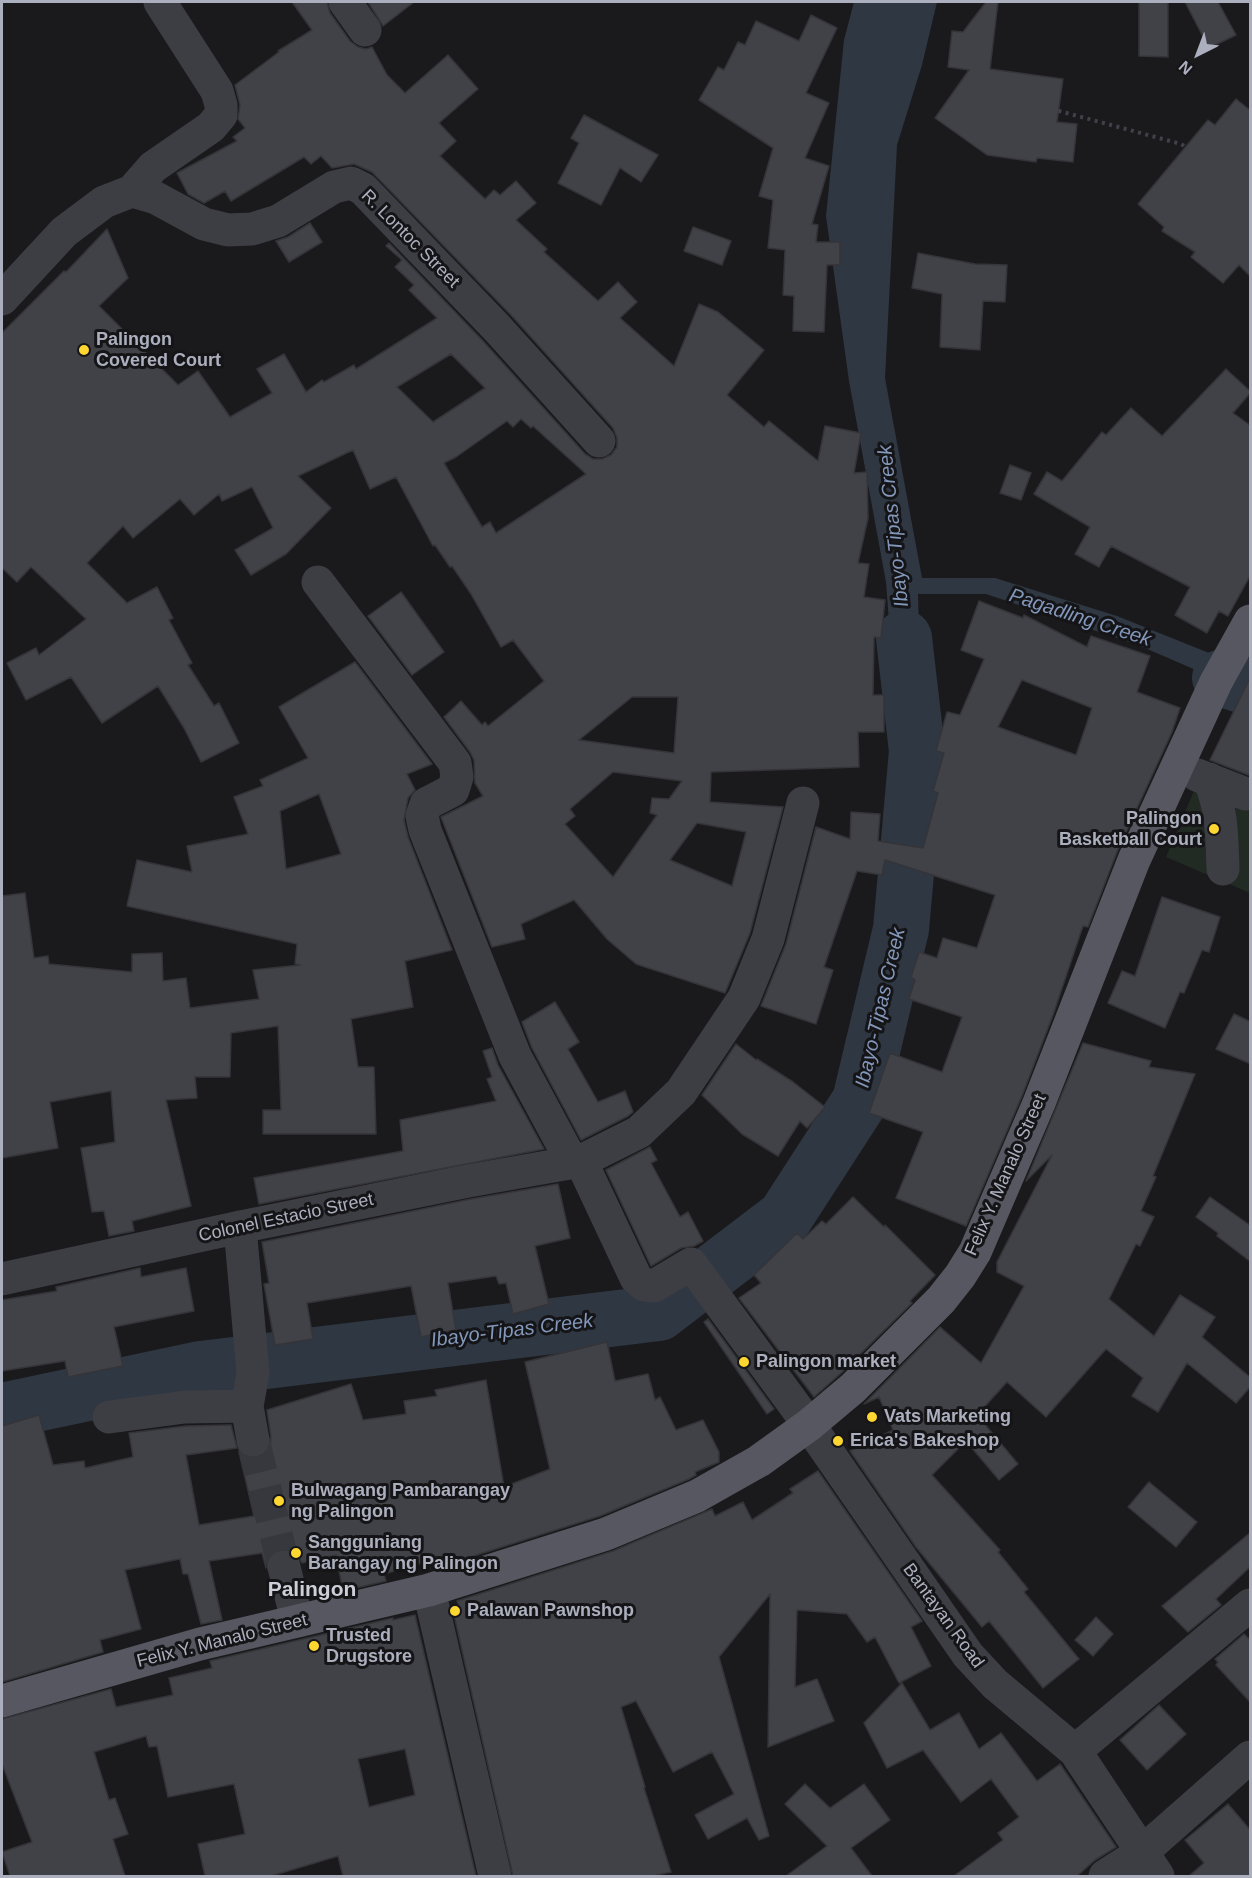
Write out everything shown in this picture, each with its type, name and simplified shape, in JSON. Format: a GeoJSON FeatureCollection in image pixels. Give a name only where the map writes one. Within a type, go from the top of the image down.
{"type":"FeatureCollection","features":[{"type":"Feature","properties":{"kind":"main road","name":"Felix Y. Manalo Street"},"geometry":{"type":"LineString","coordinates":[[2,1701],[200,1644],[429,1590],[606,1534],[697,1496],[759,1461],[809,1425],[853,1388],[941,1300],[975,1252],[1039,1103],[1134,860],[1216,682],[1246,637]]}},
{"type":"Feature","properties":{"kind":"street"},"geometry":{"type":"LineString","coordinates":[[2,299],[64,232],[104,202],[132,191],[153,167],[202,133],[221,115],[222,105],[217,91],[160,2]]}},
{"type":"Feature","properties":{"kind":"street"},"geometry":{"type":"LineString","coordinates":[[345,2],[365,30]]}},
{"type":"Feature","properties":{"kind":"street","name":"R. Lontoc Street"},"geometry":{"type":"LineString","coordinates":[[132,191],[156,198],[204,224],[228,230],[252,229],[278,221],[334,187],[351,183],[363,189],[497,328],[599,441]]}},
{"type":"Feature","properties":{"kind":"street"},"geometry":{"type":"LineString","coordinates":[[318,582],[455,763],[458,777],[453,790],[426,804],[422,816],[425,830],[515,1056],[577,1161]]}},
{"type":"Feature","properties":{"kind":"street"},"geometry":{"type":"LineString","coordinates":[[1178,767],[1246,794]]}},
{"type":"Feature","properties":{"kind":"street"},"geometry":{"type":"LineString","coordinates":[[1209,779],[1217,797],[1222,833],[1223,868]]}},
{"type":"Feature","properties":{"kind":"street","name":"Colonel Estacio Street"},"geometry":{"type":"LineString","coordinates":[[2,1280],[240,1227],[577,1161],[639,1132],[681,1092],[744,998],[768,939],[803,803]]}},
{"type":"Feature","properties":{"kind":"street","name":"Bantayan Road"},"geometry":{"type":"LineString","coordinates":[[577,1161],[636,1278],[644,1285],[654,1286],[691,1264],[809,1425],[968,1655],[995,1684],[1075,1751],[1149,1865]]}},
{"type":"Feature","properties":{"kind":"street"},"geometry":{"type":"LineString","coordinates":[[240,1227],[254,1373],[247,1406],[253,1440]]}},
{"type":"Feature","properties":{"kind":"street"},"geometry":{"type":"LineString","coordinates":[[109,1417],[185,1407],[247,1406]]}},
{"type":"Feature","properties":{"kind":"street"},"geometry":{"type":"LineString","coordinates":[[284,1567],[297,1621]]}},
{"type":"Feature","properties":{"kind":"street"},"geometry":{"type":"LineString","coordinates":[[429,1590],[495,1876]]}},
{"type":"Feature","properties":{"kind":"street"},"geometry":{"type":"LineString","coordinates":[[1075,1751],[1251,1605]]}},
{"type":"Feature","properties":{"kind":"street"},"geometry":{"type":"LineString","coordinates":[[1105,1876],[1149,1865],[1251,1757]]}},
{"type":"Feature","properties":{"kind":"path"},"geometry":{"type":"LineString","coordinates":[[1015,99],[1181,144],[1233,177],[1251,193]]}},
{"type":"Feature","properties":{"kind":"shaded area","name":"Palingon Basketball Court"},"geometry":{"type":"Polygon","coordinates":[[[1199,779],[1250,801],[1250,893],[1166,857],[1199,779]]]}},
{"type":"Feature","properties":{"kind":"water"},"geometry":{"type":"Polygon","coordinates":[[[854,2],[937,2],[922,65],[897,145],[885,378],[922,578],[995,578],[1117,616],[1219,657],[1212,677],[1138,645],[986,594],[918,594],[921,714],[896,714],[886,582],[849,381],[826,216],[844,40],[854,2]]]}},
{"type":"Feature","properties":{"kind":"building"},"geometry":{"type":"Polygon","coordinates":[[[292,2],[327,2],[330,13],[350,41],[358,47],[366,49],[372,47],[387,75],[405,93],[448,55],[478,89],[439,123],[456,141],[440,156],[485,199],[494,190],[500,195],[516,181],[536,203],[516,220],[547,249],[544,252],[598,301],[618,282],[637,302],[620,318],[674,366],[699,304],[718,312],[764,350],[727,395],[764,427],[769,421],[818,461],[825,426],[861,433],[854,473],[867,472],[868,518],[858,563],[869,564],[864,597],[885,600],[881,638],[874,637],[873,695],[884,695],[884,732],[858,732],[859,767],[711,772],[710,802],[783,807],[750,933],[725,993],[636,964],[607,939],[574,900],[521,924],[525,939],[492,947],[441,817],[483,796],[475,783],[474,760],[444,717],[461,701],[482,725],[485,722],[488,726],[544,681],[513,640],[501,647],[471,594],[452,566],[450,567],[435,545],[433,546],[396,477],[370,489],[353,450],[298,476],[331,508],[286,554],[251,575],[235,550],[273,528],[252,487],[222,501],[219,494],[194,515],[180,499],[133,538],[123,526],[87,563],[127,603],[157,587],[173,618],[169,620],[192,663],[188,665],[214,706],[219,703],[239,743],[201,762],[184,728],[158,686],[102,723],[71,677],[26,700],[7,663],[36,648],[39,655],[86,619],[31,567],[17,582],[2,568],[2,333],[107,229],[128,278],[99,306],[178,385],[198,371],[230,417],[272,393],[257,369],[284,354],[306,392],[322,380],[324,382],[354,365],[356,369],[437,318],[409,290],[414,285],[395,267],[402,260],[386,246],[389,243],[483,341],[585,454],[593,459],[602,459],[611,455],[617,447],[617,438],[613,428],[511,315],[372,172],[354,164],[332,168],[321,156],[311,164],[304,157],[231,201],[225,191],[204,203],[188,194],[177,173],[237,141],[233,137],[245,128],[238,119],[240,105],[235,85],[278,51],[312,30],[292,2]],[[451,354],[397,387],[433,422],[485,388],[451,354]],[[521,419],[513,427],[507,421],[444,463],[482,527],[490,522],[496,533],[586,474],[533,426],[531,428],[521,419]],[[632,697],[579,740],[674,753],[678,697],[632,697]],[[613,772],[570,809],[575,816],[565,824],[613,877],[657,815],[650,813],[652,798],[669,799],[682,781],[613,772]],[[697,823],[670,860],[732,886],[746,832],[697,823]]]}},
{"type":"Feature","properties":{"kind":"building"},"geometry":{"type":"Polygon","coordinates":[[[368,2],[414,2],[383,26],[368,2]]]}},
{"type":"Feature","properties":{"kind":"building"},"geometry":{"type":"Polygon","coordinates":[[[986,2],[998,2],[990,69],[1063,79],[1057,122],[1077,124],[1073,162],[1037,158],[1036,162],[987,155],[935,118],[969,70],[948,67],[952,31],[963,32],[986,2]]]}},
{"type":"Feature","properties":{"kind":"building"},"geometry":{"type":"Polygon","coordinates":[[[1139,2],[1168,2],[1168,57],[1139,56],[1139,2]]]}},
{"type":"Feature","properties":{"kind":"building"},"geometry":{"type":"Polygon","coordinates":[[[1185,2],[1218,2],[1236,35],[1209,48],[1185,2]]]}},
{"type":"Feature","properties":{"kind":"building"},"geometry":{"type":"Polygon","coordinates":[[[811,15],[837,28],[806,93],[829,103],[805,158],[829,166],[812,224],[818,225],[816,242],[840,242],[840,265],[827,265],[824,332],[793,331],[794,296],[783,295],[785,250],[768,248],[773,200],[759,196],[773,148],[699,100],[718,67],[724,70],[738,42],[745,45],[756,21],[799,41],[811,15]]]}},
{"type":"Feature","properties":{"kind":"building"},"geometry":{"type":"Polygon","coordinates":[[[1236,99],[1251,111],[1251,277],[1239,265],[1223,283],[1191,257],[1195,252],[1162,231],[1164,227],[1138,204],[1208,120],[1215,125],[1236,99]]]}},
{"type":"Feature","properties":{"kind":"building"},"geometry":{"type":"Polygon","coordinates":[[[584,115],[658,155],[641,182],[620,168],[601,205],[558,183],[579,143],[571,138],[584,115]]]}},
{"type":"Feature","properties":{"kind":"building"},"geometry":{"type":"Polygon","coordinates":[[[310,223],[322,242],[289,262],[276,241],[288,237],[310,223]]]}},
{"type":"Feature","properties":{"kind":"building"},"geometry":{"type":"Polygon","coordinates":[[[693,227],[731,241],[722,265],[684,251],[693,227]]]}},
{"type":"Feature","properties":{"kind":"building"},"geometry":{"type":"Polygon","coordinates":[[[918,253],[975,264],[1007,265],[1005,302],[983,301],[980,350],[940,347],[942,294],[912,288],[918,253]]]}},
{"type":"Feature","properties":{"kind":"building"},"geometry":{"type":"Polygon","coordinates":[[[1226,369],[1251,392],[1233,413],[1251,426],[1251,574],[1228,616],[1219,611],[1207,633],[1175,615],[1190,587],[1111,546],[1099,567],[1075,554],[1090,527],[1034,494],[1047,472],[1062,481],[1102,432],[1106,435],[1131,408],[1162,436],[1226,369]]]}},
{"type":"Feature","properties":{"kind":"building"},"geometry":{"type":"Polygon","coordinates":[[[1010,465],[1031,473],[1021,500],[1000,493],[1010,465]]]}},
{"type":"Feature","properties":{"kind":"building"},"geometry":{"type":"Polygon","coordinates":[[[401,592],[444,652],[412,675],[368,616],[401,592]]]}},
{"type":"Feature","properties":{"kind":"building"},"geometry":{"type":"Polygon","coordinates":[[[979,601],[1023,618],[1024,615],[1087,647],[1091,636],[1150,656],[1137,692],[1180,708],[1172,732],[1117,852],[1088,927],[1083,926],[1053,1015],[1022,1096],[966,1226],[896,1198],[923,1132],[869,1113],[890,1053],[942,1072],[962,1017],[909,999],[915,980],[911,977],[919,952],[937,958],[943,938],[977,948],[995,895],[885,860],[882,875],[857,871],[824,967],[833,970],[816,1024],[761,1006],[786,944],[816,827],[850,839],[851,812],[880,814],[878,841],[923,848],[938,793],[933,791],[944,753],[936,751],[947,712],[960,715],[984,659],[961,650],[979,601]],[[1022,680],[998,727],[1076,755],[1092,708],[1022,680]]]}},
{"type":"Feature","properties":{"kind":"building"},"geometry":{"type":"Polygon","coordinates":[[[355,662],[432,764],[407,774],[415,790],[408,798],[404,820],[408,837],[452,950],[405,961],[413,1007],[351,1019],[358,1067],[374,1067],[376,1134],[263,1134],[263,1110],[281,1110],[278,1026],[231,1033],[230,1077],[195,1077],[197,1098],[166,1100],[191,1206],[132,1221],[134,1231],[109,1236],[104,1211],[92,1212],[81,1148],[115,1142],[111,1091],[50,1102],[58,1148],[2,1158],[2,896],[25,893],[34,958],[48,956],[49,964],[132,972],[132,954],[162,953],[163,981],[186,978],[190,1008],[259,999],[253,970],[300,965],[295,964],[297,944],[127,906],[137,860],[192,872],[187,846],[248,834],[234,797],[263,786],[260,780],[308,758],[279,707],[355,662]],[[319,794],[280,811],[286,869],[341,854],[319,794]]]}},
{"type":"Feature","properties":{"kind":"building"},"geometry":{"type":"Polygon","coordinates":[[[1251,676],[1251,776],[1210,760],[1251,676]]]}},
{"type":"Feature","properties":{"kind":"building"},"geometry":{"type":"Polygon","coordinates":[[[1162,897],[1220,917],[1209,952],[1202,950],[1184,993],[1180,992],[1165,1028],[1108,1003],[1122,971],[1135,976],[1162,897]]]}},
{"type":"Feature","properties":{"kind":"building"},"geometry":{"type":"Polygon","coordinates":[[[555,1002],[579,1042],[568,1049],[598,1102],[625,1091],[633,1112],[581,1140],[532,1048],[522,1022],[555,1002]]]}},
{"type":"Feature","properties":{"kind":"building"},"geometry":{"type":"Polygon","coordinates":[[[1234,1014],[1251,1022],[1251,1064],[1216,1049],[1234,1014]]]}},
{"type":"Feature","properties":{"kind":"building"},"geometry":{"type":"Polygon","coordinates":[[[1083,1043],[1151,1061],[1149,1067],[1195,1074],[1141,1211],[1154,1217],[1140,1246],[1136,1244],[1109,1299],[1154,1336],[1180,1295],[1215,1317],[1202,1337],[1251,1378],[1251,1386],[1236,1403],[1187,1363],[1158,1412],[1132,1396],[1143,1378],[1106,1349],[1046,1417],[1007,1382],[977,1415],[1018,1464],[999,1480],[966,1441],[932,1475],[1000,1550],[998,1552],[1028,1589],[1024,1592],[1079,1659],[1043,1688],[989,1621],[982,1627],[916,1547],[850,1451],[893,1430],[879,1397],[864,1404],[940,1327],[981,1363],[1024,1286],[997,1272],[997,1262],[1052,1155],[1026,1181],[1083,1043]]]}},
{"type":"Feature","properties":{"kind":"building"},"geometry":{"type":"Polygon","coordinates":[[[736,1044],[756,1060],[793,1082],[825,1107],[807,1128],[800,1121],[778,1156],[742,1134],[702,1095],[736,1044]]]}},
{"type":"Feature","properties":{"kind":"building"},"geometry":{"type":"Polygon","coordinates":[[[492,1048],[498,1065],[544,1149],[259,1204],[254,1178],[403,1151],[400,1120],[496,1101],[487,1079],[492,1077],[483,1051],[492,1048]]]}},
{"type":"Feature","properties":{"kind":"building"},"geometry":{"type":"Polygon","coordinates":[[[650,1147],[657,1160],[651,1163],[680,1217],[688,1212],[703,1241],[694,1246],[681,1248],[651,1266],[606,1170],[650,1147]]]}},
{"type":"Feature","properties":{"kind":"building"},"geometry":{"type":"Polygon","coordinates":[[[558,1184],[570,1238],[535,1246],[549,1304],[513,1314],[506,1283],[499,1284],[496,1276],[448,1283],[456,1330],[421,1337],[411,1286],[307,1303],[313,1339],[275,1345],[264,1284],[269,1283],[262,1242],[471,1199],[558,1184]]]}},
{"type":"Feature","properties":{"kind":"building"},"geometry":{"type":"Polygon","coordinates":[[[853,1197],[935,1275],[910,1301],[912,1303],[814,1397],[739,1298],[761,1283],[754,1275],[797,1233],[803,1239],[822,1221],[826,1224],[853,1197]]]}},
{"type":"Feature","properties":{"kind":"building"},"geometry":{"type":"Polygon","coordinates":[[[1210,1197],[1251,1226],[1251,1262],[1196,1217],[1210,1197]]]}},
{"type":"Feature","properties":{"kind":"building"},"geometry":{"type":"Polygon","coordinates":[[[140,1268],[141,1277],[186,1268],[194,1311],[114,1327],[123,1366],[68,1377],[65,1361],[2,1371],[2,1300],[57,1291],[56,1287],[140,1268]]]}},
{"type":"Feature","properties":{"kind":"building"},"geometry":{"type":"Polygon","coordinates":[[[708,1319],[774,1409],[767,1414],[704,1322],[708,1319]]]}},
{"type":"Feature","properties":{"kind":"building"},"geometry":{"type":"Polygon","coordinates":[[[607,1342],[615,1381],[648,1374],[655,1400],[660,1397],[676,1430],[703,1420],[719,1452],[719,1462],[695,1472],[696,1475],[689,1479],[600,1516],[445,1565],[442,1557],[384,1574],[386,1581],[343,1591],[336,1555],[302,1563],[297,1554],[289,1549],[280,1549],[271,1554],[266,1561],[266,1568],[262,1553],[209,1561],[222,1620],[201,1624],[188,1574],[183,1574],[180,1559],[125,1570],[141,1629],[100,1640],[103,1652],[2,1682],[2,1426],[39,1415],[53,1465],[84,1461],[85,1468],[133,1457],[129,1433],[186,1426],[231,1425],[237,1448],[186,1455],[199,1525],[254,1516],[239,1452],[246,1457],[256,1458],[265,1455],[270,1447],[271,1437],[267,1410],[351,1384],[363,1420],[406,1414],[404,1401],[437,1396],[435,1390],[486,1380],[504,1487],[550,1469],[525,1362],[607,1342]]]}},
{"type":"Feature","properties":{"kind":"building"},"geometry":{"type":"Polygon","coordinates":[[[818,1471],[922,1621],[911,1627],[931,1666],[899,1683],[875,1637],[867,1642],[847,1614],[797,1610],[795,1687],[817,1679],[834,1721],[768,1747],[770,1594],[719,1657],[769,1836],[759,1840],[747,1818],[708,1839],[695,1815],[734,1794],[712,1752],[673,1772],[636,1701],[621,1707],[671,1872],[653,1876],[513,1876],[452,1606],[459,1605],[457,1601],[613,1551],[712,1509],[715,1516],[743,1502],[752,1520],[793,1493],[790,1489],[818,1471]]]}},
{"type":"Feature","properties":{"kind":"building"},"geometry":{"type":"Polygon","coordinates":[[[1149,1482],[1197,1522],[1176,1547],[1128,1507],[1149,1482]]]}},
{"type":"Feature","properties":{"kind":"building"},"geometry":{"type":"Polygon","coordinates":[[[1251,1532],[1251,1566],[1216,1599],[1221,1605],[1188,1632],[1162,1606],[1251,1532]]]}},
{"type":"Feature","properties":{"kind":"building"},"geometry":{"type":"Polygon","coordinates":[[[415,1615],[476,1876],[343,1876],[338,1856],[271,1876],[205,1876],[198,1844],[245,1834],[234,1784],[168,1797],[157,1746],[149,1747],[146,1736],[94,1752],[109,1800],[115,1798],[128,1834],[113,1839],[125,1876],[10,1876],[2,1852],[32,1842],[2,1764],[2,1719],[111,1689],[116,1707],[173,1695],[169,1678],[212,1668],[210,1661],[393,1618],[393,1620],[415,1615]],[[405,1749],[358,1759],[369,1807],[415,1795],[405,1749]]]}},
{"type":"Feature","properties":{"kind":"building"},"geometry":{"type":"Polygon","coordinates":[[[1096,1617],[1113,1634],[1093,1656],[1075,1640],[1096,1617]]]}},
{"type":"Feature","properties":{"kind":"building"},"geometry":{"type":"Polygon","coordinates":[[[1244,1634],[1251,1641],[1251,1703],[1216,1665],[1218,1662],[1215,1659],[1244,1634]]]}},
{"type":"Feature","properties":{"kind":"building"},"geometry":{"type":"Polygon","coordinates":[[[902,1683],[930,1730],[959,1713],[979,1749],[1001,1733],[1037,1781],[1060,1764],[1116,1847],[1095,1860],[1077,1876],[954,1876],[1003,1840],[998,1833],[1019,1817],[991,1779],[961,1802],[923,1750],[887,1768],[864,1723],[902,1683]]]}},
{"type":"Feature","properties":{"kind":"building"},"geometry":{"type":"Polygon","coordinates":[[[1159,1705],[1186,1734],[1147,1770],[1120,1740],[1159,1705]]]}},
{"type":"Feature","properties":{"kind":"building"},"geometry":{"type":"Polygon","coordinates":[[[805,1784],[830,1808],[864,1784],[890,1820],[851,1848],[872,1876],[786,1876],[827,1846],[785,1804],[805,1784]]]}},
{"type":"Feature","properties":{"kind":"building"},"geometry":{"type":"Polygon","coordinates":[[[1228,1804],[1251,1831],[1251,1876],[1189,1876],[1204,1863],[1185,1840],[1228,1804]]]}},
{"type":"Feature","properties":{"kind":"waterway","name":"Ibayo-Tipas Creek"},"geometry":{"type":"LineString","coordinates":[[2,1411],[201,1369],[659,1313],[785,1217],[860,1101],[901,929],[917,751],[904,638]]}},
{"type":"Feature","properties":{"kind":"waterway","name":"Pagadling Creek"},"geometry":{"type":"LineString","coordinates":[[1220,678],[1250,688]]}},
{"type":"Feature","properties":{"kind":"tunnel"},"geometry":{"type":"LineString","coordinates":[[253,1440],[284,1567]]}},
{"type":"Feature","properties":{"kind":"place","name":"Palingon Covered Court"},"geometry":{"type":"Point","coordinates":[84,350]}},
{"type":"Feature","properties":{"kind":"place","name":"Palingon Basketball Court"},"geometry":{"type":"Point","coordinates":[1214,829]}},
{"type":"Feature","properties":{"kind":"place","name":"Palingon market"},"geometry":{"type":"Point","coordinates":[744,1362]}},
{"type":"Feature","properties":{"kind":"place","name":"Vats Marketing"},"geometry":{"type":"Point","coordinates":[872,1417]}},
{"type":"Feature","properties":{"kind":"place","name":"Erica's Bakeshop"},"geometry":{"type":"Point","coordinates":[838,1441]}},
{"type":"Feature","properties":{"kind":"place","name":"Bulwagang Pambarangay ng Palingon"},"geometry":{"type":"Point","coordinates":[279,1501]}},
{"type":"Feature","properties":{"kind":"place","name":"Sangguniang Barangay ng Palingon"},"geometry":{"type":"Point","coordinates":[296,1553]}},
{"type":"Feature","properties":{"kind":"place","name":"Palawan Pawnshop"},"geometry":{"type":"Point","coordinates":[455,1611]}},
{"type":"Feature","properties":{"kind":"place","name":"Trusted Drugstore"},"geometry":{"type":"Point","coordinates":[314,1646]}},
{"type":"Feature","properties":{"kind":"district","name":"Palingon"},"geometry":{"type":"Point","coordinates":[312,1590]}}]}
